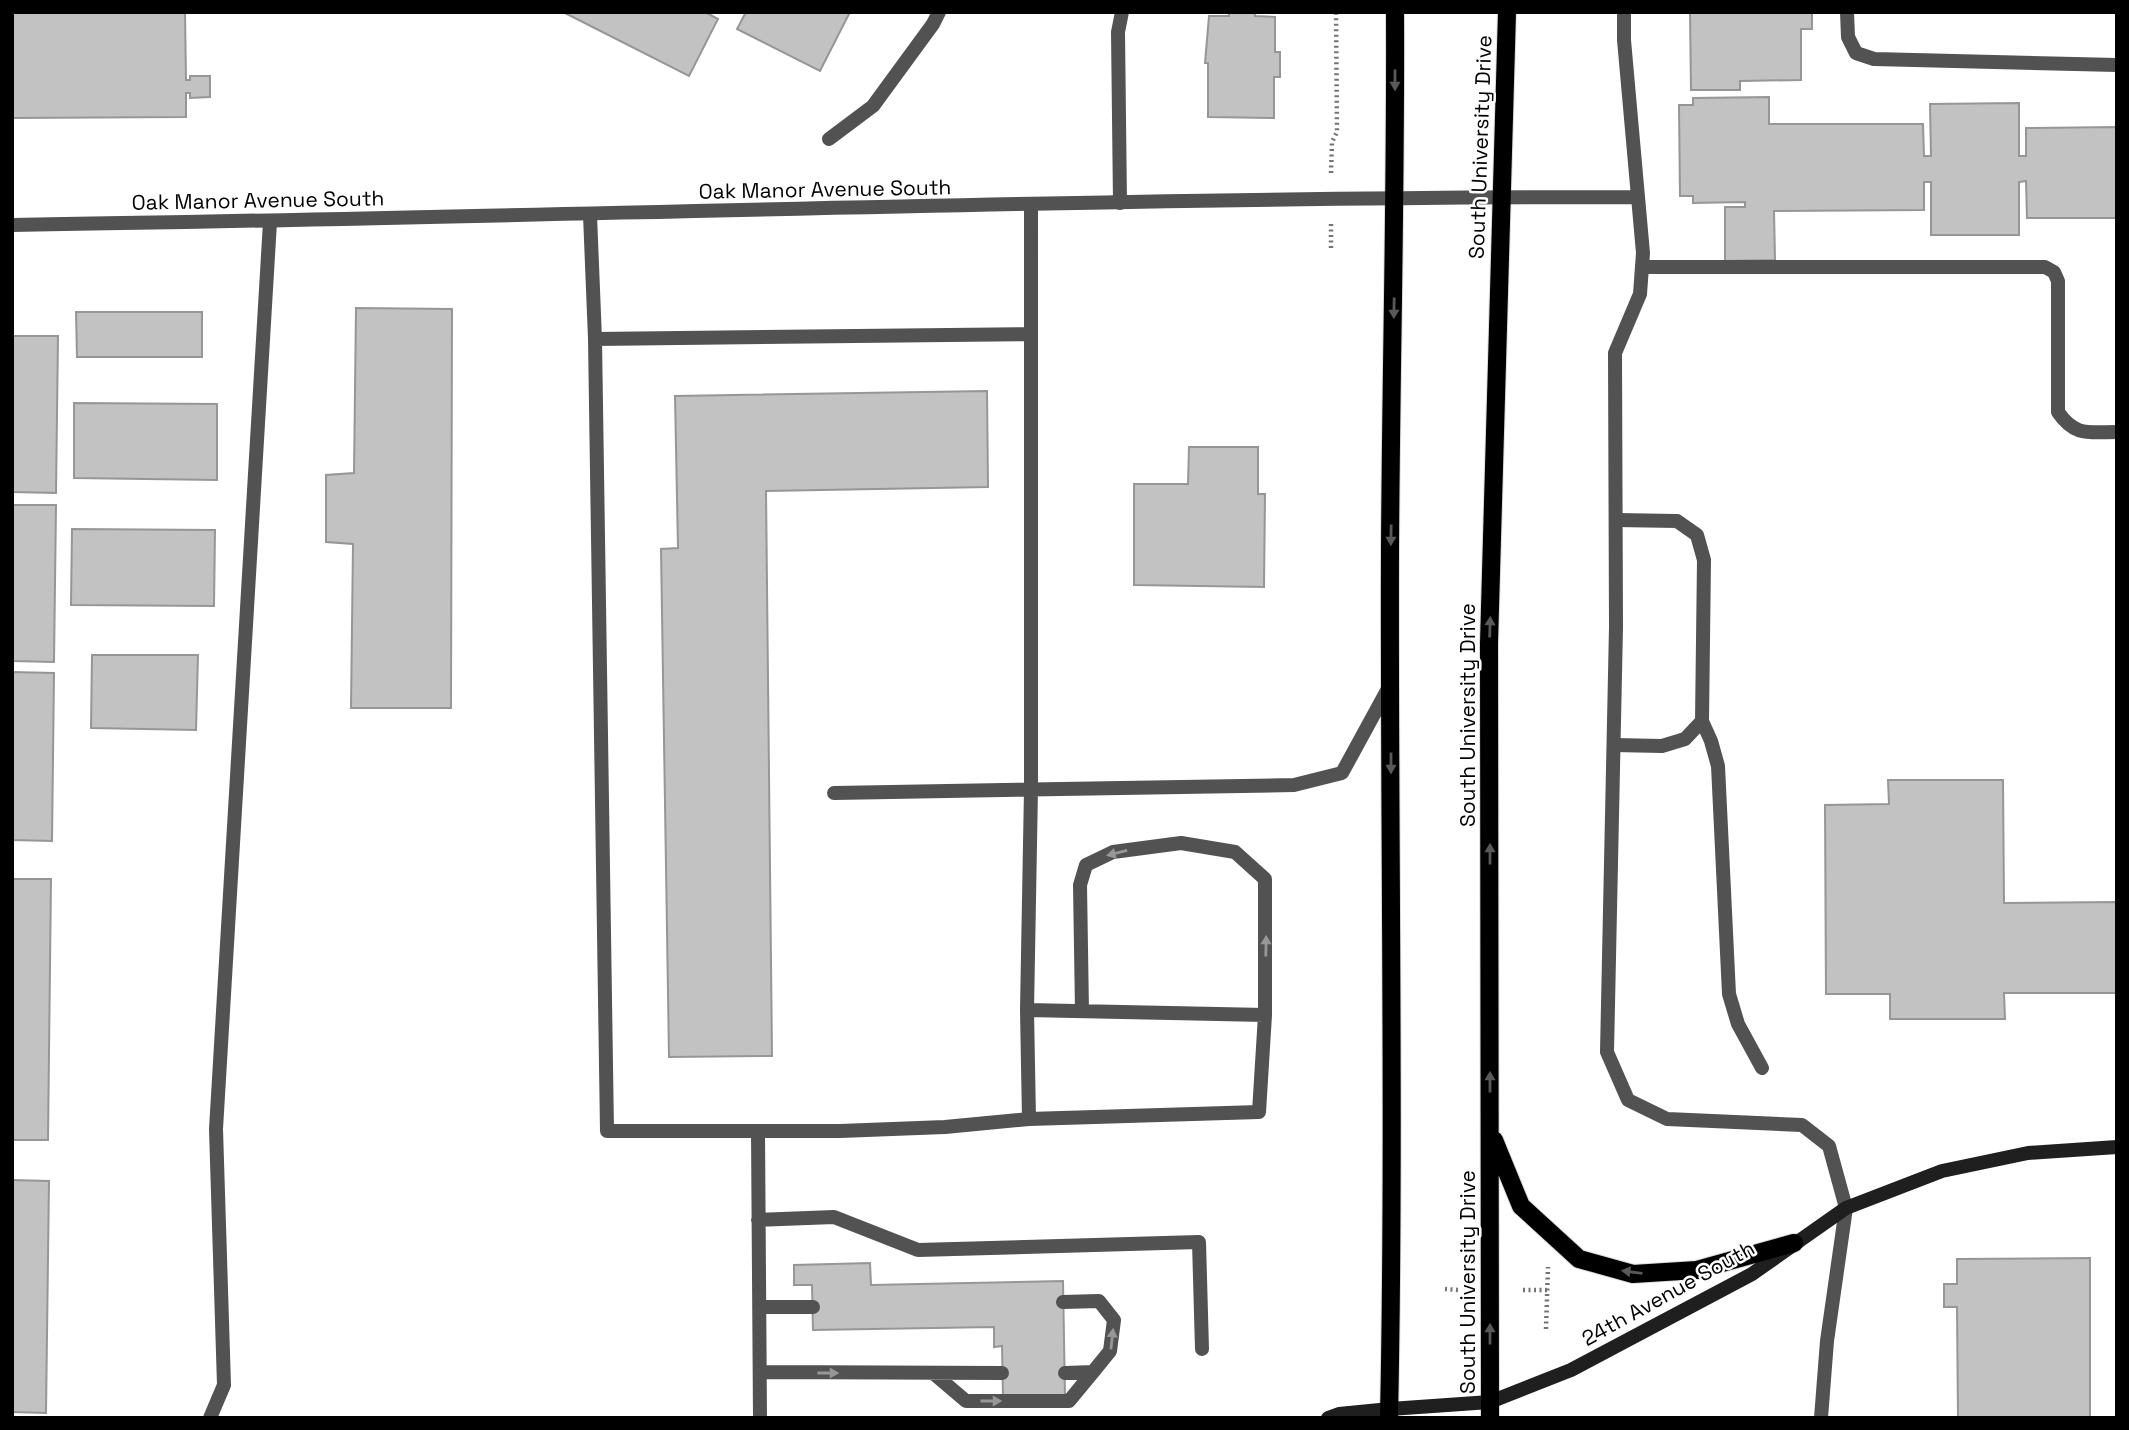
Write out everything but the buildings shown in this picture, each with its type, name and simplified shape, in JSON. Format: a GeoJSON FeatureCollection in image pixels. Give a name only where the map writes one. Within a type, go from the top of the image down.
{"type":"FeatureCollection","features":[{"type":"Feature","properties":{"kind":"main road"},"geometry":{"type":"LineString","coordinates":[[1389,1413],[1393,1122],[1391,684],[1395,12]]}},
{"type":"Feature","properties":{"kind":"main road","name":"South University Drive"},"geometry":{"type":"LineString","coordinates":[[1490,1410],[1489,643],[1507,12]]}},
{"type":"Feature","properties":{"kind":"main road"},"geometry":{"type":"LineString","coordinates":[[1490,1130],[1521,1206],[1579,1259],[1633,1274],[1697,1270],[1794,1243]]}},
{"type":"Feature","properties":{"kind":"street"},"geometry":{"type":"LineString","coordinates":[[829,139],[873,106],[939,12]]}},
{"type":"Feature","properties":{"kind":"street"},"geometry":{"type":"LineString","coordinates":[[1120,203],[1118,32],[1122,12]]}},
{"type":"Feature","properties":{"kind":"street"},"geometry":{"type":"LineString","coordinates":[[1624,12],[1624,40],[1643,253],[1640,295],[1615,353],[1614,745],[1607,1052],[1628,1100],[1667,1119],[1802,1125],[1829,1146],[1846,1208],[1826,1341],[1821,1418]]}},
{"type":"Feature","properties":{"kind":"street"},"geometry":{"type":"LineString","coordinates":[[1847,12],[1848,37],[1856,53],[1874,59],[2117,65]]}},
{"type":"Feature","properties":{"kind":"street","name":"Oak Manor Avenue South"},"geometry":{"type":"LineString","coordinates":[[12,225],[270,222],[1331,198],[1638,197]]}},
{"type":"Feature","properties":{"kind":"street"},"geometry":{"type":"LineString","coordinates":[[1030,1119],[1027,1010],[1031,789],[1031,204]]}},
{"type":"Feature","properties":{"kind":"street"},"geometry":{"type":"LineString","coordinates":[[590,215],[595,339],[607,1130],[758,1132],[945,1127],[1030,1119],[1259,1112],[1265,1015],[1265,879],[1235,852],[1181,843],[1113,852],[1086,865],[1080,884],[1082,1011]]}},
{"type":"Feature","properties":{"kind":"street"},"geometry":{"type":"LineString","coordinates":[[210,1418],[224,1385],[216,1129],[270,222]]}},
{"type":"Feature","properties":{"kind":"street"},"geometry":{"type":"LineString","coordinates":[[1642,267],[2045,267],[2054,272],[2057,281],[2058,412],[2067,425],[2080,433],[2117,432]]}},
{"type":"Feature","properties":{"kind":"street"},"geometry":{"type":"LineString","coordinates":[[595,339],[1030,334]]}},
{"type":"Feature","properties":{"kind":"street"},"geometry":{"type":"LineString","coordinates":[[1616,520],[1677,521],[1698,535],[1704,560],[1702,721],[1712,741],[1718,765],[1729,994],[1738,1024],[1762,1068]]}},
{"type":"Feature","properties":{"kind":"street"},"geometry":{"type":"LineString","coordinates":[[834,793],[1294,785],[1342,773],[1391,684]]}},
{"type":"Feature","properties":{"kind":"street"},"geometry":{"type":"LineString","coordinates":[[1614,745],[1662,746],[1685,739],[1702,721]]}},
{"type":"Feature","properties":{"kind":"street"},"geometry":{"type":"LineString","coordinates":[[1027,1010],[1265,1015]]}},
{"type":"Feature","properties":{"kind":"street"},"geometry":{"type":"LineString","coordinates":[[758,1132],[760,1418]]}},
{"type":"Feature","properties":{"kind":"street","name":"24th Avenue South"},"geometry":{"type":"LineString","coordinates":[[1328,1418],[1339,1414],[1490,1410],[1572,1370],[1752,1274],[1846,1208],[1942,1171],[2028,1153],[2117,1147]]}},
{"type":"Feature","properties":{"kind":"street"},"geometry":{"type":"LineString","coordinates":[[758,1220],[834,1217],[918,1250],[1199,1242],[1202,1349]]}},
{"type":"Feature","properties":{"kind":"street"},"geometry":{"type":"LineString","coordinates":[[933,1373],[966,1401],[1069,1401],[1110,1351],[1114,1320],[1099,1301],[1063,1302]]}},
{"type":"Feature","properties":{"kind":"street"},"geometry":{"type":"LineString","coordinates":[[759,1307],[813,1307]]}},
{"type":"Feature","properties":{"kind":"street"},"geometry":{"type":"LineString","coordinates":[[760,1372],[1002,1373]]}},
{"type":"Feature","properties":{"kind":"street"},"geometry":{"type":"LineString","coordinates":[[1065,1373],[1093,1372]]}},
{"type":"Feature","properties":{"kind":"path"},"geometry":{"type":"LineString","coordinates":[[1331,248],[1332,142],[1337,132],[1336,12]]}},
{"type":"Feature","properties":{"kind":"path"},"geometry":{"type":"LineString","coordinates":[[1546,1329],[1548,1257]]}},
{"type":"Feature","properties":{"kind":"path"},"geometry":{"type":"LineString","coordinates":[[1445,1289],[1458,1290]]}},
{"type":"Feature","properties":{"kind":"path"},"geometry":{"type":"LineString","coordinates":[[1523,1290],[1547,1290]]}}]}
